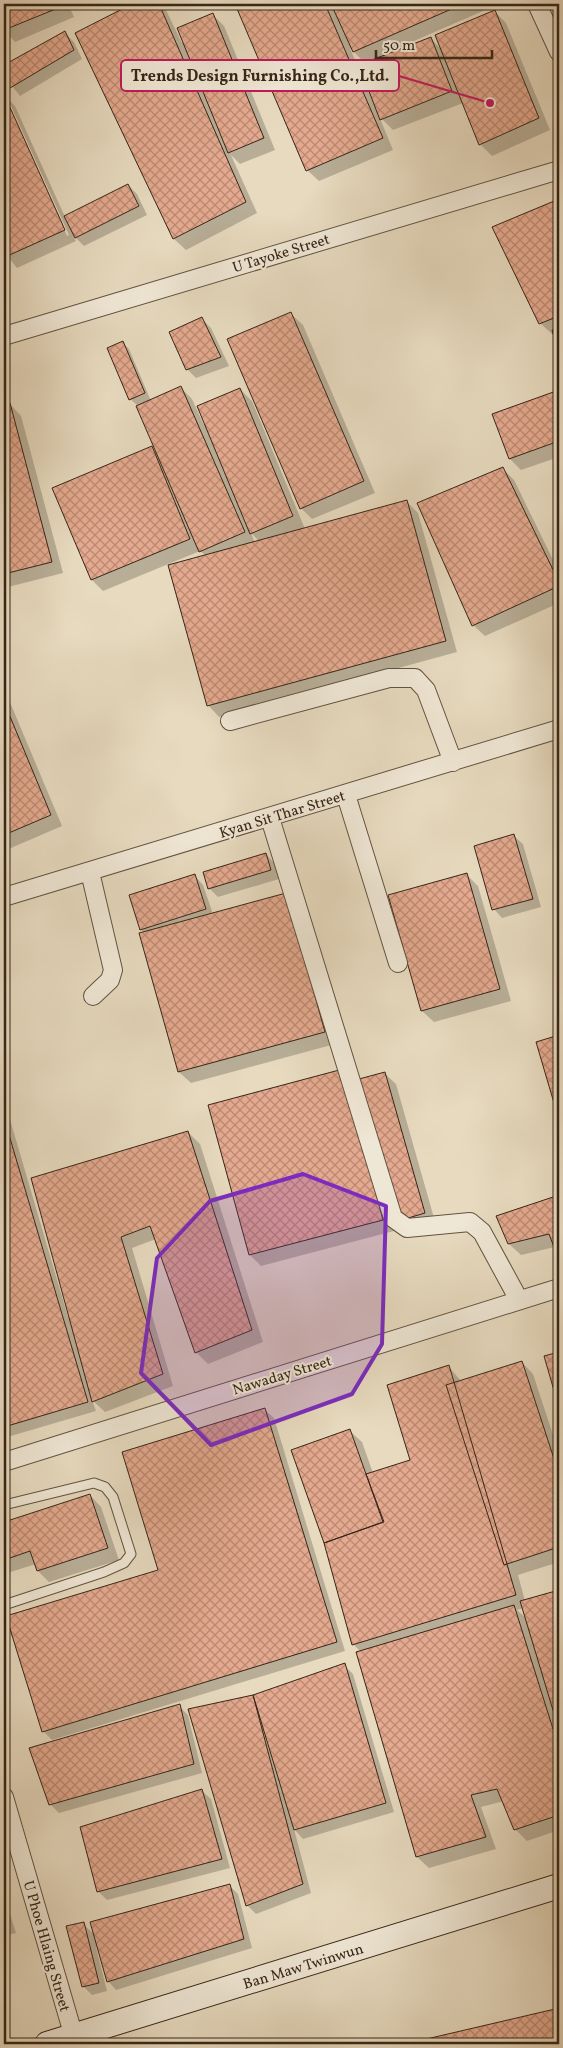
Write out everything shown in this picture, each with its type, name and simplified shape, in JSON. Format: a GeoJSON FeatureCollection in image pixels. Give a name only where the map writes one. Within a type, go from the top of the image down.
{"type":"FeatureCollection","features":[{"type":"Feature","properties":{"kind":"street"},"geometry":{"type":"LineString","coordinates":[[538,4],[559,52]]}},
{"type":"Feature","properties":{"kind":"street","name":"U Tayoke Street"},"geometry":{"type":"LineString","coordinates":[[4,336],[559,170]]}},
{"type":"Feature","properties":{"kind":"street"},"geometry":{"type":"LineString","coordinates":[[230,721],[390,678],[414,678],[426,690],[453,762]]}},
{"type":"Feature","properties":{"kind":"street","name":"Kyan Sit Thar Street"},"geometry":{"type":"LineString","coordinates":[[4,897],[559,729]]}},
{"type":"Feature","properties":{"kind":"street"},"geometry":{"type":"LineString","coordinates":[[346,795],[398,963]]}},
{"type":"Feature","properties":{"kind":"street"},"geometry":{"type":"LineString","coordinates":[[270,818],[393,1218],[407,1228],[470,1222],[482,1232],[519,1300]]}},
{"type":"Feature","properties":{"kind":"street"},"geometry":{"type":"LineString","coordinates":[[90,872],[113,970],[110,980],[93,996]]}},
{"type":"Feature","properties":{"kind":"street","name":"Nawaday Street"},"geometry":{"type":"LineString","coordinates":[[4,1462],[559,1288]]}},
{"type":"Feature","properties":{"kind":"street","name":"U Phoe Hlaing Street"},"geometry":{"type":"LineString","coordinates":[[4,1797],[74,2037]]}},
{"type":"Feature","properties":{"kind":"street","name":"Ban Maw Twinwun"},"geometry":{"type":"LineString","coordinates":[[47,2044],[559,1886]]}},
{"type":"Feature","properties":{"kind":"lane"},"geometry":{"type":"LineString","coordinates":[[4,1505],[94,1483],[105,1487],[113,1497],[131,1554],[124,1563],[104,1572],[4,1604]]}},
{"type":"Feature","properties":{"kind":"highlighted area"},"geometry":{"type":"Polygon","coordinates":[[[303,1174],[386,1206],[382,1344],[352,1394],[211,1445],[141,1373],[157,1258],[210,1201],[303,1174]]]}},
{"type":"Feature","properties":{"kind":"building"},"geometry":{"type":"Polygon","coordinates":[[[4,4],[62,4],[63,6],[4,30],[4,4]]]}},
{"type":"Feature","properties":{"kind":"building"},"geometry":{"type":"Polygon","coordinates":[[[132,4],[159,4],[246,202],[173,239],[75,33],[132,4]]]}},
{"type":"Feature","properties":{"kind":"building"},"geometry":{"type":"Polygon","coordinates":[[[235,4],[325,4],[383,138],[306,171],[235,4]]]}},
{"type":"Feature","properties":{"kind":"building"},"geometry":{"type":"Polygon","coordinates":[[[331,4],[463,4],[353,52],[331,4]]]}},
{"type":"Feature","properties":{"kind":"building"},"geometry":{"type":"Polygon","coordinates":[[[495,10],[539,118],[479,145],[435,35],[495,10]]]}},
{"type":"Feature","properties":{"kind":"building"},"geometry":{"type":"Polygon","coordinates":[[[213,13],[264,138],[228,153],[177,28],[213,13]]]}},
{"type":"Feature","properties":{"kind":"building"},"geometry":{"type":"Polygon","coordinates":[[[65,31],[74,50],[10,88],[4,78],[4,65],[65,31]]]}},
{"type":"Feature","properties":{"kind":"building"},"geometry":{"type":"Polygon","coordinates":[[[431,37],[452,91],[380,120],[359,65],[431,37]]]}},
{"type":"Feature","properties":{"kind":"building"},"geometry":{"type":"Polygon","coordinates":[[[4,94],[65,230],[5,257],[4,255],[4,94]]]}},
{"type":"Feature","properties":{"kind":"building"},"geometry":{"type":"Polygon","coordinates":[[[128,184],[139,206],[75,238],[64,216],[128,184]]]}},
{"type":"Feature","properties":{"kind":"building"},"geometry":{"type":"Polygon","coordinates":[[[559,199],[559,316],[539,324],[492,227],[559,199]]]}},
{"type":"Feature","properties":{"kind":"building"},"geometry":{"type":"Polygon","coordinates":[[[291,312],[364,481],[300,509],[227,339],[291,312]]]}},
{"type":"Feature","properties":{"kind":"building"},"geometry":{"type":"Polygon","coordinates":[[[202,317],[221,357],[186,370],[169,332],[202,317]]]}},
{"type":"Feature","properties":{"kind":"building"},"geometry":{"type":"Polygon","coordinates":[[[559,328],[559,355],[552,330],[559,328]]]}},
{"type":"Feature","properties":{"kind":"building"},"geometry":{"type":"Polygon","coordinates":[[[123,341],[145,393],[129,400],[107,348],[123,341]]]}},
{"type":"Feature","properties":{"kind":"building"},"geometry":{"type":"Polygon","coordinates":[[[181,386],[245,532],[199,552],[136,406],[181,386]]]}},
{"type":"Feature","properties":{"kind":"building"},"geometry":{"type":"Polygon","coordinates":[[[240,388],[293,516],[250,534],[197,406],[240,388]]]}},
{"type":"Feature","properties":{"kind":"building"},"geometry":{"type":"Polygon","coordinates":[[[559,390],[559,441],[509,459],[492,414],[559,390]]]}},
{"type":"Feature","properties":{"kind":"building"},"geometry":{"type":"Polygon","coordinates":[[[10,403],[52,562],[4,574],[4,404],[10,403]]]}},
{"type":"Feature","properties":{"kind":"building"},"geometry":{"type":"Polygon","coordinates":[[[152,446],[190,539],[91,580],[52,488],[152,446]]]}},
{"type":"Feature","properties":{"kind":"building"},"geometry":{"type":"Polygon","coordinates":[[[503,467],[559,582],[559,586],[472,626],[417,503],[503,467]]]}},
{"type":"Feature","properties":{"kind":"building"},"geometry":{"type":"Polygon","coordinates":[[[407,500],[446,641],[207,706],[168,565],[407,500]]]}},
{"type":"Feature","properties":{"kind":"building"},"geometry":{"type":"Polygon","coordinates":[[[4,702],[51,815],[4,835],[4,702]]]}},
{"type":"Feature","properties":{"kind":"building"},"geometry":{"type":"Polygon","coordinates":[[[559,783],[559,804],[554,785],[559,783]]]}},
{"type":"Feature","properties":{"kind":"building"},"geometry":{"type":"Polygon","coordinates":[[[514,834],[533,899],[492,910],[474,846],[514,834]]]}},
{"type":"Feature","properties":{"kind":"building"},"geometry":{"type":"Polygon","coordinates":[[[266,853],[271,870],[208,889],[203,872],[266,853]]]}},
{"type":"Feature","properties":{"kind":"building"},"geometry":{"type":"Polygon","coordinates":[[[467,873],[500,989],[421,1011],[388,895],[467,873]]]}},
{"type":"Feature","properties":{"kind":"building"},"geometry":{"type":"Polygon","coordinates":[[[195,874],[206,909],[140,930],[129,895],[195,874]]]}},
{"type":"Feature","properties":{"kind":"building"},"geometry":{"type":"Polygon","coordinates":[[[286,893],[325,1032],[178,1072],[139,933],[286,893]]]}},
{"type":"Feature","properties":{"kind":"building"},"geometry":{"type":"Polygon","coordinates":[[[559,1035],[559,1120],[536,1042],[559,1035]]]}},
{"type":"Feature","properties":{"kind":"building"},"geometry":{"type":"Polygon","coordinates":[[[343,1069],[383,1220],[249,1255],[208,1105],[343,1069]]]}},
{"type":"Feature","properties":{"kind":"building"},"geometry":{"type":"Polygon","coordinates":[[[385,1072],[425,1213],[398,1221],[359,1079],[385,1072]]]}},
{"type":"Feature","properties":{"kind":"building"},"geometry":{"type":"Polygon","coordinates":[[[4,1118],[88,1402],[4,1427],[4,1118]]]}},
{"type":"Feature","properties":{"kind":"building"},"geometry":{"type":"Polygon","coordinates":[[[188,1131],[252,1330],[195,1353],[150,1226],[121,1237],[163,1374],[92,1402],[31,1178],[188,1131]]]}},
{"type":"Feature","properties":{"kind":"building"},"geometry":{"type":"Polygon","coordinates":[[[559,1195],[559,1260],[549,1234],[508,1244],[496,1216],[559,1195]]]}},
{"type":"Feature","properties":{"kind":"building"},"geometry":{"type":"Polygon","coordinates":[[[559,1352],[559,1408],[544,1356],[559,1352]]]}},
{"type":"Feature","properties":{"kind":"building"},"geometry":{"type":"Polygon","coordinates":[[[522,1361],[559,1474],[559,1547],[504,1565],[446,1385],[522,1361]]]}},
{"type":"Feature","properties":{"kind":"building"},"geometry":{"type":"Polygon","coordinates":[[[449,1365],[516,1595],[352,1645],[324,1543],[384,1522],[366,1474],[410,1460],[387,1385],[449,1365]]]}},
{"type":"Feature","properties":{"kind":"building"},"geometry":{"type":"Polygon","coordinates":[[[265,1408],[337,1642],[42,1732],[6,1616],[158,1570],[122,1452],[265,1408]]]}},
{"type":"Feature","properties":{"kind":"building"},"geometry":{"type":"Polygon","coordinates":[[[350,1429],[383,1522],[324,1543],[291,1450],[350,1429]]]}},
{"type":"Feature","properties":{"kind":"building"},"geometry":{"type":"Polygon","coordinates":[[[90,1494],[108,1548],[37,1571],[30,1551],[4,1560],[4,1522],[90,1494]]]}},
{"type":"Feature","properties":{"kind":"building"},"geometry":{"type":"Polygon","coordinates":[[[559,1590],[559,1730],[520,1601],[559,1590]]]}},
{"type":"Feature","properties":{"kind":"building"},"geometry":{"type":"Polygon","coordinates":[[[514,1605],[559,1748],[559,1815],[514,1830],[497,1789],[471,1795],[486,1837],[416,1857],[356,1652],[514,1605]]]}},
{"type":"Feature","properties":{"kind":"building"},"geometry":{"type":"Polygon","coordinates":[[[345,1663],[386,1803],[294,1830],[253,1695],[345,1663]]]}},
{"type":"Feature","properties":{"kind":"building"},"geometry":{"type":"Polygon","coordinates":[[[253,1695],[303,1884],[246,1906],[188,1709],[253,1695]]]}},
{"type":"Feature","properties":{"kind":"building"},"geometry":{"type":"Polygon","coordinates":[[[180,1704],[194,1764],[49,1805],[29,1748],[180,1704]]]}},
{"type":"Feature","properties":{"kind":"building"},"geometry":{"type":"Polygon","coordinates":[[[202,1789],[222,1859],[97,1892],[80,1827],[202,1789]]]}},
{"type":"Feature","properties":{"kind":"building"},"geometry":{"type":"Polygon","coordinates":[[[230,1884],[244,1939],[107,1982],[90,1922],[230,1884]]]}},
{"type":"Feature","properties":{"kind":"building"},"geometry":{"type":"Polygon","coordinates":[[[4,1911],[8,1924],[4,1925],[4,1911]]]}},
{"type":"Feature","properties":{"kind":"building"},"geometry":{"type":"Polygon","coordinates":[[[84,1922],[99,1983],[82,1987],[66,1926],[84,1922]]]}},
{"type":"Feature","properties":{"kind":"building"},"geometry":{"type":"Polygon","coordinates":[[[555,2009],[559,2026],[559,2044],[405,2044],[555,2009]]]}},
{"type":"Feature","properties":{"kind":"place","name":"Trends Design Furnishing Co.,Ltd."},"geometry":{"type":"Point","coordinates":[490,103]}}]}
